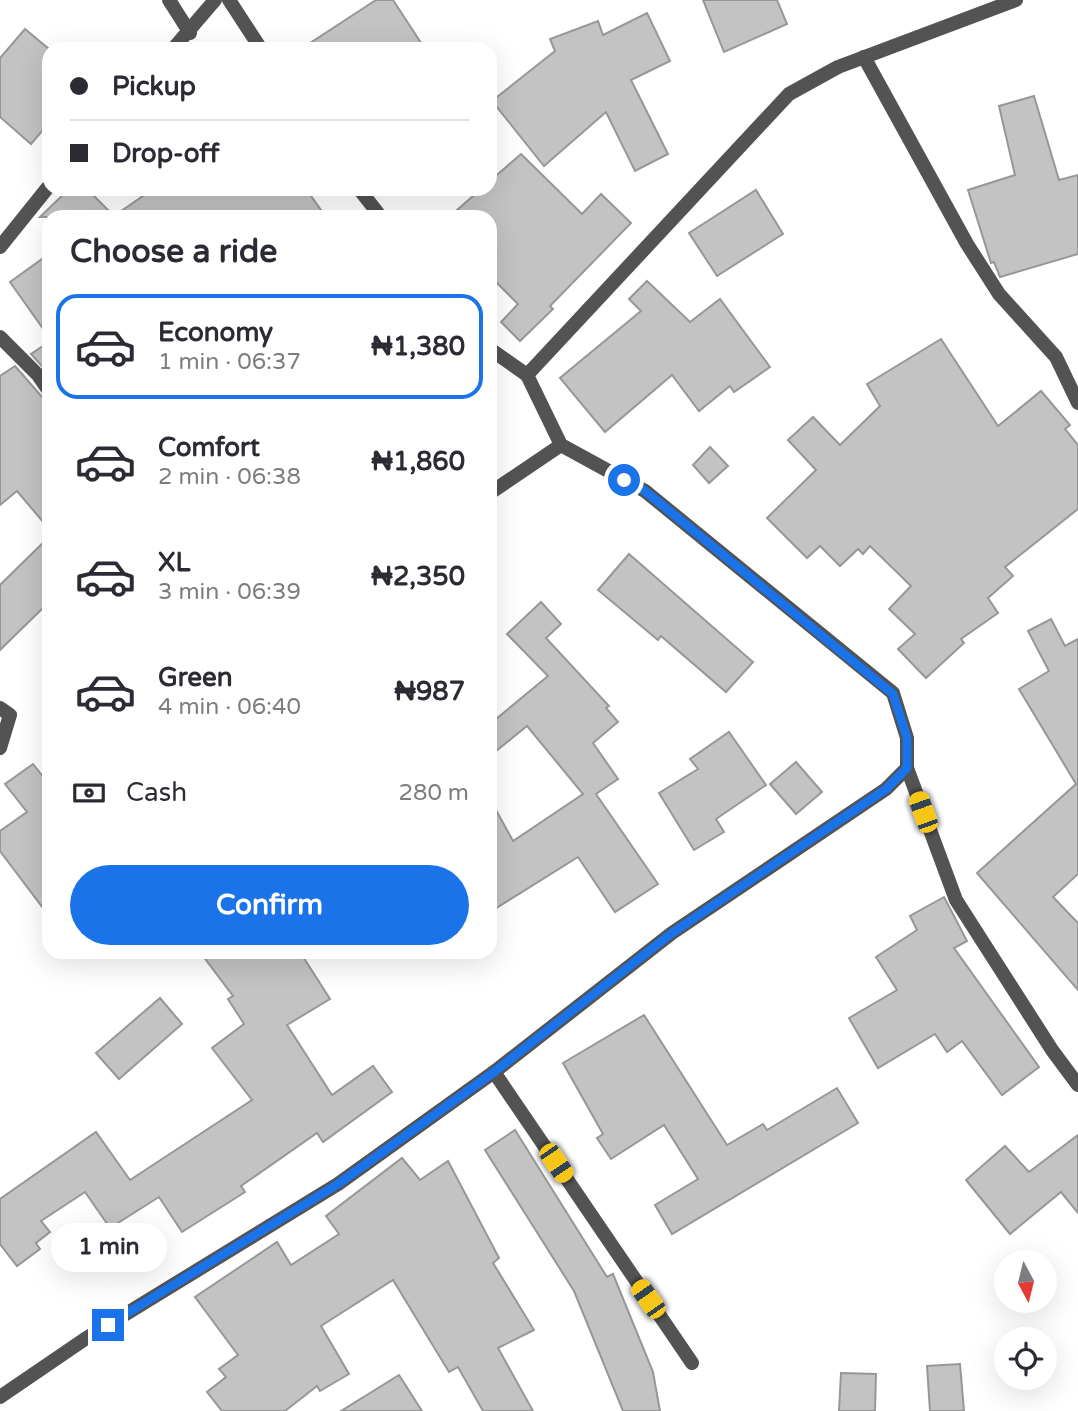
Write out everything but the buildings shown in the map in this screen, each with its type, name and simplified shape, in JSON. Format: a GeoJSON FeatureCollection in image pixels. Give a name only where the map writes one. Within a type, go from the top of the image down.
{"type":"FeatureCollection","features":[{"type":"Feature","properties":{"kind":"street"},"geometry":{"type":"LineString","coordinates":[[169,0],[190,33]]}},
{"type":"Feature","properties":{"kind":"street"},"geometry":{"type":"LineString","coordinates":[[180,42],[215,0]]}},
{"type":"Feature","properties":{"kind":"street"},"geometry":{"type":"LineString","coordinates":[[229,0],[256,42]]}},
{"type":"Feature","properties":{"kind":"street"},"geometry":{"type":"LineString","coordinates":[[527,375],[789,94],[838,67],[1016,0]]}},
{"type":"Feature","properties":{"kind":"street"},"geometry":{"type":"LineString","coordinates":[[864,57],[967,244],[999,294],[1056,357],[1078,402]]}},
{"type":"Feature","properties":{"kind":"street"},"geometry":{"type":"LineString","coordinates":[[0,247],[42,195]]}},
{"type":"Feature","properties":{"kind":"street"},"geometry":{"type":"LineString","coordinates":[[364,196],[376,210]]}},
{"type":"Feature","properties":{"kind":"street"},"geometry":{"type":"LineString","coordinates":[[0,337],[42,381]]}},
{"type":"Feature","properties":{"kind":"street"},"geometry":{"type":"LineString","coordinates":[[497,354],[527,375],[561,445],[645,491],[893,694],[907,738],[907,768],[956,900],[1052,1050],[1078,1085]]}},
{"type":"Feature","properties":{"kind":"street"},"geometry":{"type":"LineString","coordinates":[[497,488],[561,445]]}},
{"type":"Feature","properties":{"kind":"street"},"geometry":{"type":"LineString","coordinates":[[0,708],[10,715],[0,748]]}},
{"type":"Feature","properties":{"kind":"street"},"geometry":{"type":"LineString","coordinates":[[0,1397],[85,1339],[338,1184],[494,1072],[672,933],[886,789],[907,768]]}},
{"type":"Feature","properties":{"kind":"street"},"geometry":{"type":"LineString","coordinates":[[494,1072],[692,1363]]}},
{"type":"Feature","properties":{"kind":"route"},"geometry":{"type":"LineString","coordinates":[[108,1325],[338,1184],[494,1072],[672,933],[886,789],[907,768],[907,738],[902,713],[893,694],[645,491],[624,480]]}}]}
